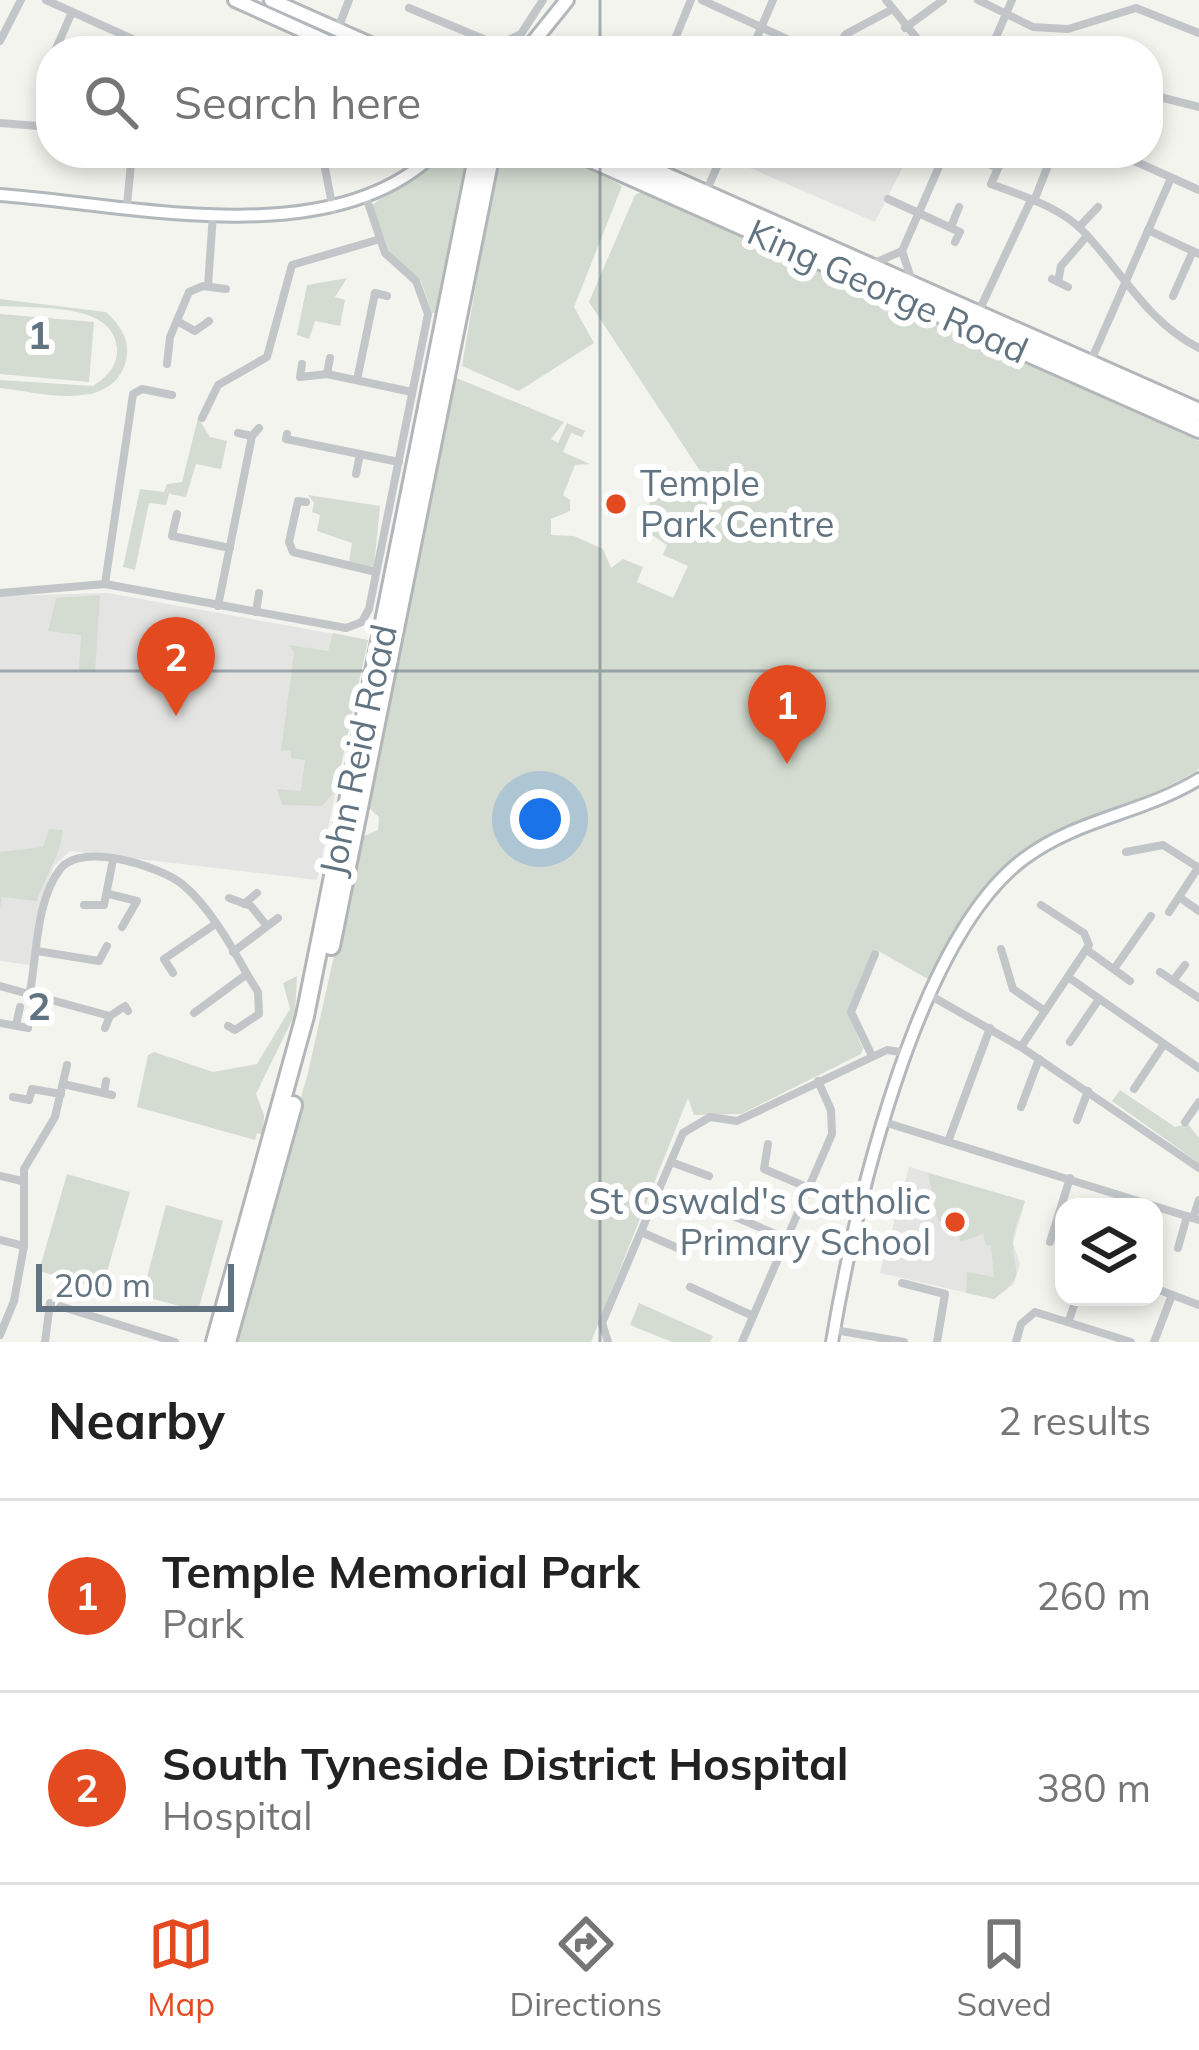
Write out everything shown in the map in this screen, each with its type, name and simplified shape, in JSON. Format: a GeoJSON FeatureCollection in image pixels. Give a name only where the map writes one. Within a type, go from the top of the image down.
{"type":"FeatureCollection","features":[{"type":"Feature","properties":{"kind":"highway","name":"John Reid Road"},"geometry":{"type":"LineString","coordinates":[[215,1342],[305,1016],[475,168]]}},
{"type":"Feature","properties":{"kind":"highway","name":"John Reid Road"},"geometry":{"type":"LineString","coordinates":[[227,1342],[314,1029],[488,168]]}},
{"type":"Feature","properties":{"kind":"highway","name":"King George Road"},"geometry":{"type":"LineString","coordinates":[[620,168],[693,194]]}},
{"type":"Feature","properties":{"kind":"highway","name":"King George Road"},"geometry":{"type":"LineString","coordinates":[[642,168],[1086,371],[1197,404]]}},
{"type":"Feature","properties":{"kind":"highway","name":"King George Road"},"geometry":{"type":"LineString","coordinates":[[909,291],[978,313],[1199,429]]}},
{"type":"Feature","properties":{"kind":"main road"},"geometry":{"type":"LineString","coordinates":[[235,0],[314,36]]}},
{"type":"Feature","properties":{"kind":"main road"},"geometry":{"type":"LineString","coordinates":[[271,0],[353,36]]}},
{"type":"Feature","properties":{"kind":"main road"},"geometry":{"type":"LineString","coordinates":[[538,36],[567,0]]}},
{"type":"Feature","properties":{"kind":"street"},"geometry":{"type":"LineString","coordinates":[[0,41],[21,0]]}},
{"type":"Feature","properties":{"kind":"street"},"geometry":{"type":"LineString","coordinates":[[46,0],[125,36]]}},
{"type":"Feature","properties":{"kind":"street"},"geometry":{"type":"LineString","coordinates":[[335,36],[349,0]]}},
{"type":"Feature","properties":{"kind":"street"},"geometry":{"type":"LineString","coordinates":[[419,0],[412,10],[476,36]]}},
{"type":"Feature","properties":{"kind":"street"},"geometry":{"type":"LineString","coordinates":[[517,36],[543,0]]}},
{"type":"Feature","properties":{"kind":"street"},"geometry":{"type":"LineString","coordinates":[[676,36],[691,0]]}},
{"type":"Feature","properties":{"kind":"street"},"geometry":{"type":"LineString","coordinates":[[702,0],[780,36]]}},
{"type":"Feature","properties":{"kind":"street"},"geometry":{"type":"LineString","coordinates":[[757,36],[772,0]]}},
{"type":"Feature","properties":{"kind":"street"},"geometry":{"type":"LineString","coordinates":[[905,28],[944,0]]}},
{"type":"Feature","properties":{"kind":"street"},"geometry":{"type":"LineString","coordinates":[[978,0],[1033,27],[1068,29],[1136,8],[1199,33]]}},
{"type":"Feature","properties":{"kind":"street"},"geometry":{"type":"LineString","coordinates":[[996,36],[1012,0]]}},
{"type":"Feature","properties":{"kind":"street"},"geometry":{"type":"LineString","coordinates":[[845,36],[889,5],[913,36]]}},
{"type":"Feature","properties":{"kind":"street"},"geometry":{"type":"LineString","coordinates":[[62,36],[73,12]]}},
{"type":"Feature","properties":{"kind":"street"},"geometry":{"type":"LineString","coordinates":[[1163,98],[1199,107]]}},
{"type":"Feature","properties":{"kind":"street"},"geometry":{"type":"LineString","coordinates":[[0,123],[36,126]]}},
{"type":"Feature","properties":{"kind":"street"},"geometry":{"type":"LineString","coordinates":[[127,205],[131,168]]}},
{"type":"Feature","properties":{"kind":"street"},"geometry":{"type":"LineString","coordinates":[[325,168],[333,209]]}},
{"type":"Feature","properties":{"kind":"street"},"geometry":{"type":"LineString","coordinates":[[0,194],[270,217],[333,209],[420,168]]}},
{"type":"Feature","properties":{"kind":"street"},"geometry":{"type":"LineString","coordinates":[[693,194],[712,168]]}},
{"type":"Feature","properties":{"kind":"street"},"geometry":{"type":"LineString","coordinates":[[909,291],[902,251],[938,168]]}},
{"type":"Feature","properties":{"kind":"street"},"geometry":{"type":"LineString","coordinates":[[998,168],[992,184],[1079,227],[1156,320],[1199,348]]}},
{"type":"Feature","properties":{"kind":"street"},"geometry":{"type":"LineString","coordinates":[[978,313],[1046,168]]}},
{"type":"Feature","properties":{"kind":"street"},"geometry":{"type":"LineString","coordinates":[[1149,168],[1199,190]]}},
{"type":"Feature","properties":{"kind":"street"},"geometry":{"type":"LineString","coordinates":[[1086,371],[1171,178]]}},
{"type":"Feature","properties":{"kind":"street"},"geometry":{"type":"LineString","coordinates":[[0,593],[105,584],[352,627],[368,614],[427,304],[380,239],[366,197]]}},
{"type":"Feature","properties":{"kind":"street"},"geometry":{"type":"LineString","coordinates":[[888,199],[960,232],[956,242]]}},
{"type":"Feature","properties":{"kind":"street"},"geometry":{"type":"LineString","coordinates":[[1079,227],[1101,208],[1087,200]]}},
{"type":"Feature","properties":{"kind":"street"},"geometry":{"type":"LineString","coordinates":[[951,227],[959,207]]}},
{"type":"Feature","properties":{"kind":"street"},"geometry":{"type":"LineString","coordinates":[[208,286],[213,213]]}},
{"type":"Feature","properties":{"kind":"street"},"geometry":{"type":"LineString","coordinates":[[1148,230],[1196,252],[1173,296]]}},
{"type":"Feature","properties":{"kind":"street"},"geometry":{"type":"LineString","coordinates":[[1059,283],[1061,266],[1087,236]]}},
{"type":"Feature","properties":{"kind":"street"},"geometry":{"type":"LineString","coordinates":[[202,418],[212,391],[267,357],[292,265],[380,239]]}},
{"type":"Feature","properties":{"kind":"street"},"geometry":{"type":"LineString","coordinates":[[867,272],[902,251]]}},
{"type":"Feature","properties":{"kind":"street"},"geometry":{"type":"LineString","coordinates":[[167,364],[189,292],[208,286],[226,289]]}},
{"type":"Feature","properties":{"kind":"street"},"geometry":{"type":"LineString","coordinates":[[357,380],[375,293],[387,296]]}},
{"type":"Feature","properties":{"kind":"street"},"geometry":{"type":"LineString","coordinates":[[177,321],[195,331],[209,321]]}},
{"type":"Feature","properties":{"kind":"street"},"geometry":{"type":"LineString","coordinates":[[326,374],[330,358]]}},
{"type":"Feature","properties":{"kind":"street"},"geometry":{"type":"LineString","coordinates":[[302,364],[300,377],[326,374],[412,392]]}},
{"type":"Feature","properties":{"kind":"street"},"geometry":{"type":"LineString","coordinates":[[203,384],[212,391]]}},
{"type":"Feature","properties":{"kind":"street"},"geometry":{"type":"LineString","coordinates":[[105,584],[121,456],[136,391],[172,395]]}},
{"type":"Feature","properties":{"kind":"street"},"geometry":{"type":"LineString","coordinates":[[318,445],[322,429]]}},
{"type":"Feature","properties":{"kind":"street"},"geometry":{"type":"LineString","coordinates":[[218,606],[256,432],[238,433]]}},
{"type":"Feature","properties":{"kind":"street"},"geometry":{"type":"LineString","coordinates":[[287,434],[286,439],[399,462]]}},
{"type":"Feature","properties":{"kind":"street"},"geometry":{"type":"LineString","coordinates":[[356,474],[360,454]]}},
{"type":"Feature","properties":{"kind":"street"},"geometry":{"type":"LineString","coordinates":[[306,502],[298,501],[289,542],[293,552],[376,572]]}},
{"type":"Feature","properties":{"kind":"street"},"geometry":{"type":"LineString","coordinates":[[177,514],[172,536],[230,548]]}},
{"type":"Feature","properties":{"kind":"street"},"geometry":{"type":"LineString","coordinates":[[256,612],[260,592]]}},
{"type":"Feature","properties":{"kind":"street"},"geometry":{"type":"LineString","coordinates":[[899,1342],[833,1336],[847,1251],[884,1122],[907,1054],[964,928],[1006,872],[1050,841],[1199,779]]}},
{"type":"Feature","properties":{"kind":"street"},"geometry":{"type":"LineString","coordinates":[[1126,853],[1163,845],[1199,868],[1169,912]]}},
{"type":"Feature","properties":{"kind":"street"},"geometry":{"type":"LineString","coordinates":[[30,992],[57,873],[67,862],[84,857],[113,860],[184,885],[233,952],[259,992],[259,1014],[236,1030],[228,1026]]}},
{"type":"Feature","properties":{"kind":"street"},"geometry":{"type":"LineString","coordinates":[[84,905],[104,905],[113,860]]}},
{"type":"Feature","properties":{"kind":"street"},"geometry":{"type":"LineString","coordinates":[[244,904],[257,893]]}},
{"type":"Feature","properties":{"kind":"street"},"geometry":{"type":"LineString","coordinates":[[109,894],[137,901],[122,927]]}},
{"type":"Feature","properties":{"kind":"street"},"geometry":{"type":"LineString","coordinates":[[1179,897],[1199,910]]}},
{"type":"Feature","properties":{"kind":"street"},"geometry":{"type":"LineString","coordinates":[[229,898],[244,904],[267,926]]}},
{"type":"Feature","properties":{"kind":"street"},"geometry":{"type":"LineString","coordinates":[[1041,904],[1084,933],[1087,950],[1130,981]]}},
{"type":"Feature","properties":{"kind":"street"},"geometry":{"type":"LineString","coordinates":[[1114,969],[1151,916]]}},
{"type":"Feature","properties":{"kind":"street"},"geometry":{"type":"LineString","coordinates":[[233,952],[278,919]]}},
{"type":"Feature","properties":{"kind":"street"},"geometry":{"type":"LineString","coordinates":[[173,973],[164,959],[214,925]]}},
{"type":"Feature","properties":{"kind":"street"},"geometry":{"type":"LineString","coordinates":[[37,951],[98,961],[107,946]]}},
{"type":"Feature","properties":{"kind":"street"},"geometry":{"type":"LineString","coordinates":[[1001,949],[1013,989],[1045,1012]]}},
{"type":"Feature","properties":{"kind":"street"},"geometry":{"type":"LineString","coordinates":[[1021,1047],[1087,950]]}},
{"type":"Feature","properties":{"kind":"street"},"geometry":{"type":"LineString","coordinates":[[872,1056],[851,1012],[874,954]]}},
{"type":"Feature","properties":{"kind":"street"},"geometry":{"type":"LineString","coordinates":[[1173,981],[1185,965]]}},
{"type":"Feature","properties":{"kind":"street"},"geometry":{"type":"LineString","coordinates":[[1160,972],[1199,998]]}},
{"type":"Feature","properties":{"kind":"street"},"geometry":{"type":"LineString","coordinates":[[194,1013],[247,974]]}},
{"type":"Feature","properties":{"kind":"street"},"geometry":{"type":"LineString","coordinates":[[1068,977],[1197,1063]]}},
{"type":"Feature","properties":{"kind":"street"},"geometry":{"type":"LineString","coordinates":[[0,986],[110,1016]]}},
{"type":"Feature","properties":{"kind":"street"},"geometry":{"type":"LineString","coordinates":[[78,1005],[89,995]]}},
{"type":"Feature","properties":{"kind":"street"},"geometry":{"type":"LineString","coordinates":[[933,997],[1021,1047],[1199,1168]]}},
{"type":"Feature","properties":{"kind":"street"},"geometry":{"type":"LineString","coordinates":[[1070,1042],[1099,999]]}},
{"type":"Feature","properties":{"kind":"street"},"geometry":{"type":"LineString","coordinates":[[105,1028],[110,1016],[125,1006],[128,1011]]}},
{"type":"Feature","properties":{"kind":"street"},"geometry":{"type":"LineString","coordinates":[[16,1025],[20,1007]]}},
{"type":"Feature","properties":{"kind":"street"},"geometry":{"type":"LineString","coordinates":[[0,1022],[28,1028]]}},
{"type":"Feature","properties":{"kind":"street"},"geometry":{"type":"LineString","coordinates":[[949,1139],[990,1028]]}},
{"type":"Feature","properties":{"kind":"street"},"geometry":{"type":"LineString","coordinates":[[1134,1089],[1165,1044]]}},
{"type":"Feature","properties":{"kind":"street"},"geometry":{"type":"LineString","coordinates":[[608,1342],[602,1323],[683,1133],[710,1117],[737,1121],[872,1056],[895,1049],[907,1054]]}},
{"type":"Feature","properties":{"kind":"street"},"geometry":{"type":"LineString","coordinates":[[1021,1107],[1039,1059]]}},
{"type":"Feature","properties":{"kind":"street"},"geometry":{"type":"LineString","coordinates":[[0,1335],[14,1301],[24,1246],[22,1180],[28,1158],[55,1118],[68,1065]]}},
{"type":"Feature","properties":{"kind":"street"},"geometry":{"type":"LineString","coordinates":[[13,1097],[29,1100],[32,1089],[108,1094],[106,1081]]}},
{"type":"Feature","properties":{"kind":"street"},"geometry":{"type":"LineString","coordinates":[[742,1342],[833,1123],[818,1082]]}},
{"type":"Feature","properties":{"kind":"street"},"geometry":{"type":"LineString","coordinates":[[1077,1120],[1088,1091]]}},
{"type":"Feature","properties":{"kind":"street"},"geometry":{"type":"LineString","coordinates":[[1185,1122],[1199,1102]]}},
{"type":"Feature","properties":{"kind":"street"},"geometry":{"type":"LineString","coordinates":[[884,1122],[1129,1198]]}},
{"type":"Feature","properties":{"kind":"street"},"geometry":{"type":"LineString","coordinates":[[768,1144],[764,1169],[809,1188]]}},
{"type":"Feature","properties":{"kind":"street"},"geometry":{"type":"LineString","coordinates":[[671,1162],[709,1176]]}},
{"type":"Feature","properties":{"kind":"street"},"geometry":{"type":"LineString","coordinates":[[0,1176],[22,1180]]}},
{"type":"Feature","properties":{"kind":"street"},"geometry":{"type":"LineString","coordinates":[[1050,1242],[1070,1178]]}},
{"type":"Feature","properties":{"kind":"street"},"geometry":{"type":"LineString","coordinates":[[1178,1248],[1199,1200]]}},
{"type":"Feature","properties":{"kind":"street"},"geometry":{"type":"LineString","coordinates":[[1163,1209],[1193,1218]]}},
{"type":"Feature","properties":{"kind":"street"},"geometry":{"type":"LineString","coordinates":[[724,1212],[787,1239]]}},
{"type":"Feature","properties":{"kind":"street"},"geometry":{"type":"LineString","coordinates":[[641,1232],[680,1249]]}},
{"type":"Feature","properties":{"kind":"street"},"geometry":{"type":"LineString","coordinates":[[0,1240],[24,1246]]}},
{"type":"Feature","properties":{"kind":"street"},"geometry":{"type":"LineString","coordinates":[[691,1287],[753,1316]]}},
{"type":"Feature","properties":{"kind":"street"},"geometry":{"type":"LineString","coordinates":[[906,1287],[945,1294],[937,1342]]}},
{"type":"Feature","properties":{"kind":"street"},"geometry":{"type":"LineString","coordinates":[[1163,1292],[1199,1305]]}},
{"type":"Feature","properties":{"kind":"street"},"geometry":{"type":"LineString","coordinates":[[1154,1342],[1172,1295]]}},
{"type":"Feature","properties":{"kind":"street"},"geometry":{"type":"LineString","coordinates":[[45,1342],[50,1303],[175,1342]]}},
{"type":"Feature","properties":{"kind":"street"},"geometry":{"type":"LineString","coordinates":[[1069,1320],[1074,1306]]}},
{"type":"Feature","properties":{"kind":"street"},"geometry":{"type":"LineString","coordinates":[[1016,1342],[1021,1324],[1035,1312],[1131,1342]]}},
{"type":"Feature","properties":{"kind":"shaded area"},"geometry":{"type":"Polygon","coordinates":[[[425,168],[469,168],[440,314],[432,313],[421,281],[390,254],[372,205],[425,168]]]}},
{"type":"Feature","properties":{"kind":"shaded area"},"geometry":{"type":"Polygon","coordinates":[[[495,168],[588,168],[622,186],[574,307],[594,343],[519,391],[462,366],[495,168]]]}},
{"type":"Feature","properties":{"kind":"shaded area"},"geometry":{"type":"Polygon","coordinates":[[[750,168],[902,168],[875,222],[750,168]]]}},
{"type":"Feature","properties":{"kind":"shaded area"},"geometry":{"type":"Polygon","coordinates":[[[641,192],[1199,441],[1199,769],[1062,829],[1016,857],[966,911],[928,979],[875,949],[854,998],[853,1021],[861,1054],[741,1114],[694,1115],[688,1098],[591,1342],[231,1342],[308,1073],[360,838],[378,830],[379,817],[368,807],[375,760],[454,377],[564,422],[551,439],[558,443],[567,423],[585,431],[582,437],[571,433],[563,452],[590,464],[575,465],[563,495],[570,500],[570,511],[551,519],[551,535],[574,536],[603,549],[611,568],[623,559],[643,567],[637,582],[673,598],[688,566],[663,555],[667,545],[639,526],[660,480],[693,493],[710,486],[589,302],[635,195],[641,192]]]}},
{"type":"Feature","properties":{"kind":"shaded area"},"geometry":{"type":"Polygon","coordinates":[[[347,278],[335,297],[345,300],[340,326],[315,321],[309,339],[297,335],[307,285],[347,278]]]}},
{"type":"Feature","properties":{"kind":"shaded area"},"geometry":{"type":"Polygon","coordinates":[[[0,299],[106,312],[126,340],[126,361],[118,378],[90,394],[72,396],[0,388],[0,380],[93,386],[111,370],[117,348],[102,322],[87,315],[0,306],[0,299]]]}},
{"type":"Feature","properties":{"kind":"shaded area"},"geometry":{"type":"Polygon","coordinates":[[[0,314],[94,322],[89,382],[0,374],[0,314]]]}},
{"type":"Feature","properties":{"kind":"shaded area"},"geometry":{"type":"Polygon","coordinates":[[[198,418],[210,437],[227,441],[221,469],[196,464],[186,497],[169,494],[166,505],[149,503],[135,570],[123,567],[140,489],[164,492],[167,484],[182,482],[198,418]]]}},
{"type":"Feature","properties":{"kind":"shaded area"},"geometry":{"type":"Polygon","coordinates":[[[308,495],[380,506],[374,567],[349,562],[352,543],[317,531],[320,515],[312,512],[314,503],[308,495]]]}},
{"type":"Feature","properties":{"kind":"shaded area"},"geometry":{"type":"Polygon","coordinates":[[[108,593],[368,640],[317,880],[70,851],[54,866],[43,895],[30,965],[0,961],[0,596],[108,593]]]}},
{"type":"Feature","properties":{"kind":"shaded area"},"geometry":{"type":"Polygon","coordinates":[[[100,595],[95,672],[79,670],[81,635],[48,631],[56,598],[100,595]]]}},
{"type":"Feature","properties":{"kind":"shaded area"},"geometry":{"type":"Polygon","coordinates":[[[333,633],[368,640],[335,791],[322,806],[282,805],[277,789],[301,791],[305,760],[291,758],[291,750],[281,751],[294,653],[289,645],[328,651],[333,633]]]}},
{"type":"Feature","properties":{"kind":"shaded area"},"geometry":{"type":"Polygon","coordinates":[[[49,829],[63,830],[62,839],[37,901],[2,897],[0,908],[0,852],[43,847],[49,829]]]}},
{"type":"Feature","properties":{"kind":"shaded area"},"geometry":{"type":"Polygon","coordinates":[[[297,976],[295,1014],[256,1094],[264,1115],[263,1135],[257,1133],[255,1140],[137,1107],[148,1055],[154,1052],[213,1072],[257,1064],[290,1009],[283,983],[297,976]]]}},
{"type":"Feature","properties":{"kind":"shaded area"},"geometry":{"type":"Polygon","coordinates":[[[1120,1090],[1175,1127],[1188,1124],[1199,1138],[1199,1163],[1112,1101],[1120,1090]]]}},
{"type":"Feature","properties":{"kind":"shaded area","name":"St Oswald's Catholic Primary School"},"geometry":{"type":"Polygon","coordinates":[[[909,1167],[1025,1201],[1013,1243],[1020,1264],[1014,1284],[994,1299],[880,1273],[909,1167]]]}},
{"type":"Feature","properties":{"kind":"shaded area"},"geometry":{"type":"Polygon","coordinates":[[[928,1173],[1025,1201],[1013,1240],[1015,1278],[994,1299],[966,1293],[967,1272],[994,1277],[991,1245],[986,1246],[983,1234],[960,1242],[957,1225],[938,1221],[928,1173]]]}},
{"type":"Feature","properties":{"kind":"shaded area"},"geometry":{"type":"Polygon","coordinates":[[[67,1174],[130,1192],[102,1289],[39,1271],[67,1174]]]}},
{"type":"Feature","properties":{"kind":"shaded area"},"geometry":{"type":"Polygon","coordinates":[[[166,1205],[223,1221],[198,1311],[142,1296],[166,1205]]]}},
{"type":"Feature","properties":{"kind":"shaded area"},"geometry":{"type":"Polygon","coordinates":[[[639,1303],[713,1336],[710,1342],[672,1342],[630,1325],[639,1303]]]}},
{"type":"Feature","properties":{"kind":"place","name":"Temple Park Centre"},"geometry":{"type":"Point","coordinates":[616,504]}},
{"type":"Feature","properties":{"kind":"place","name":"South Tyneside District Hospital"},"geometry":{"type":"Point","coordinates":[176,716]}},
{"type":"Feature","properties":{"kind":"place","name":"Temple Memorial Park"},"geometry":{"type":"Point","coordinates":[787,764]}},
{"type":"Feature","properties":{"kind":"place","name":"St Oswald's Catholic Primary School"},"geometry":{"type":"Point","coordinates":[955,1222]}}]}
